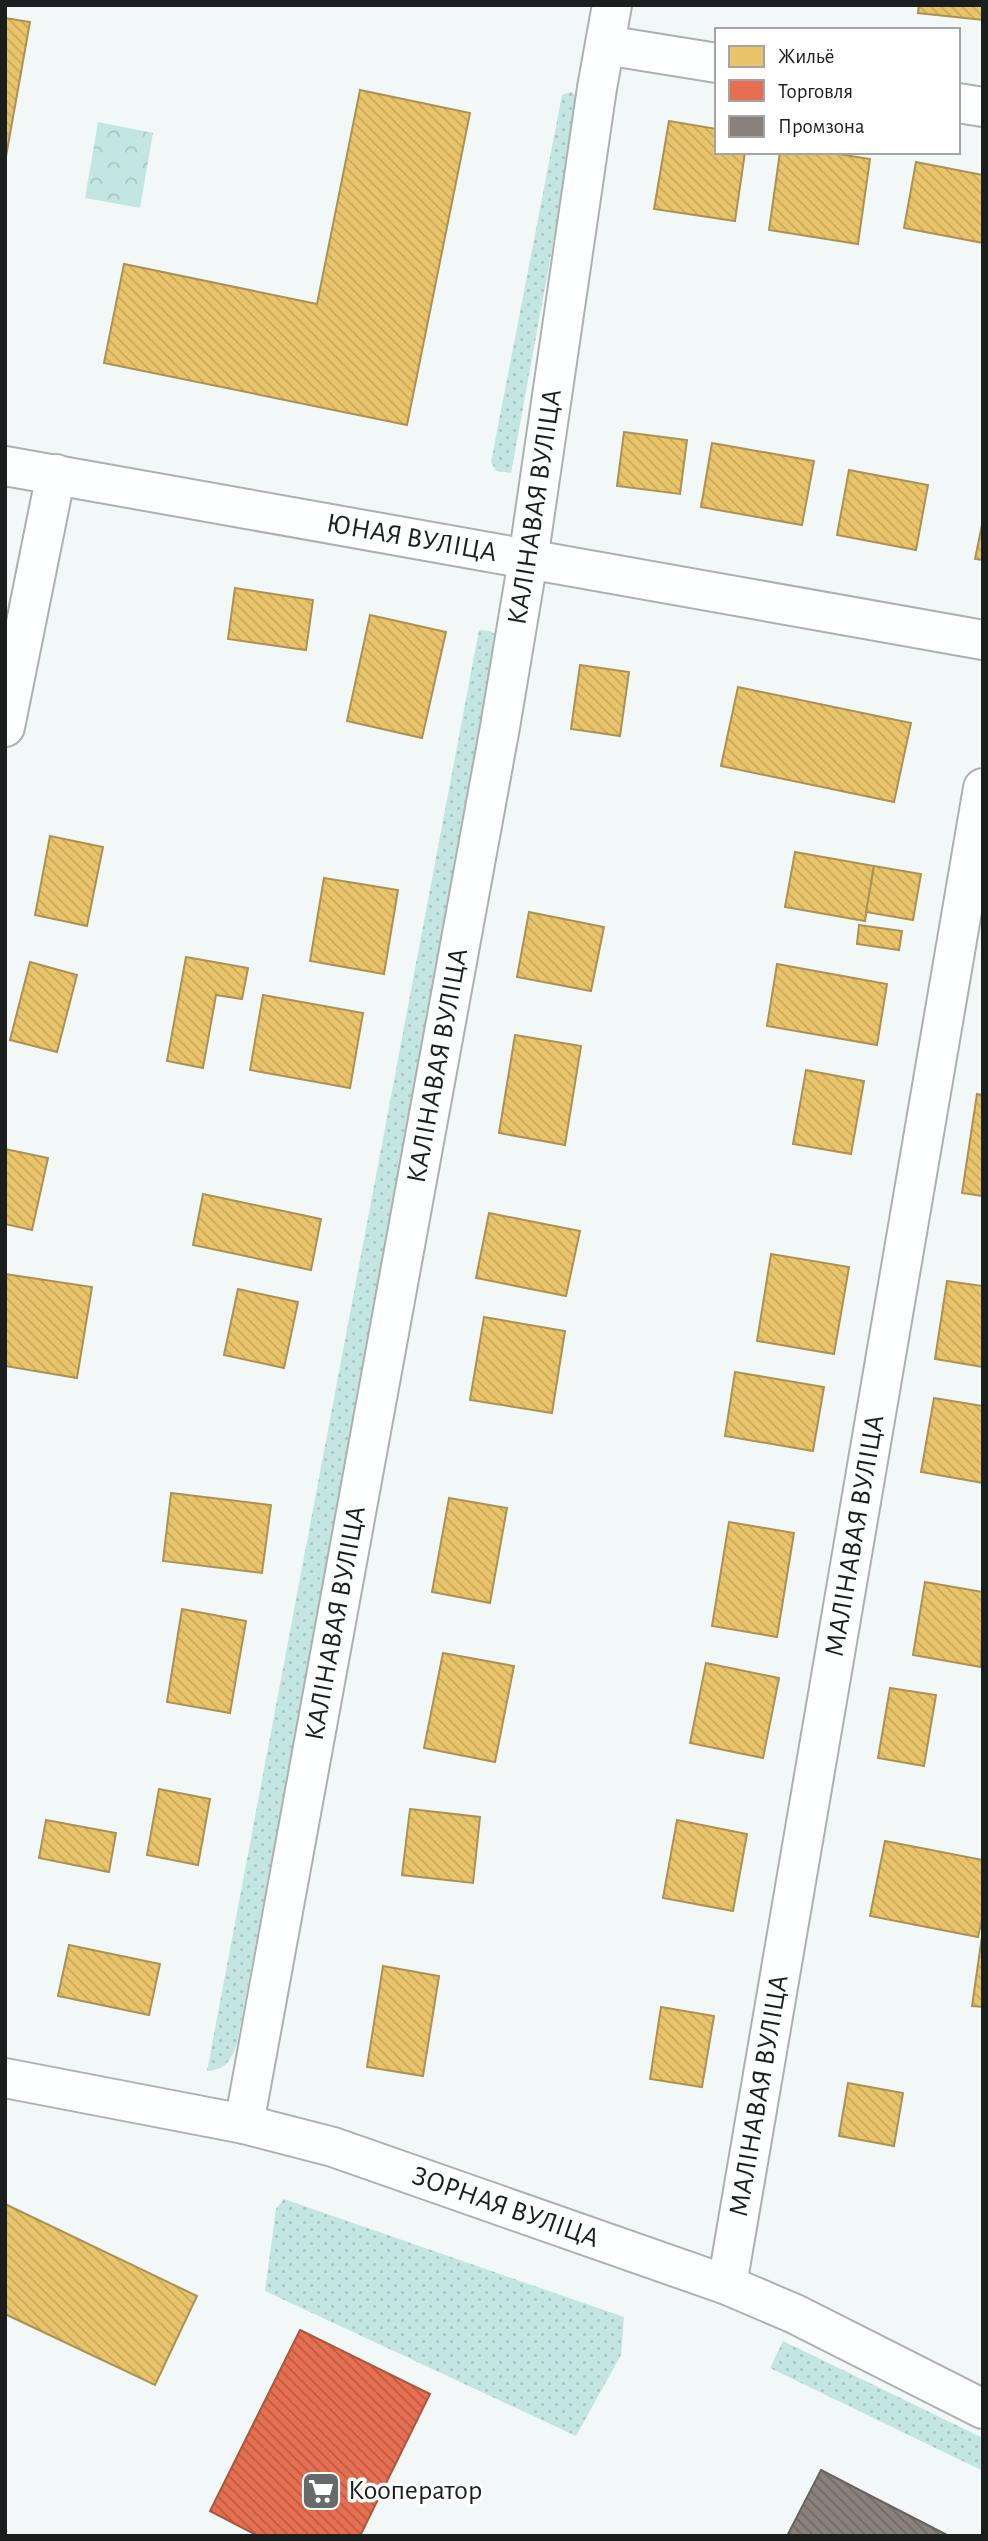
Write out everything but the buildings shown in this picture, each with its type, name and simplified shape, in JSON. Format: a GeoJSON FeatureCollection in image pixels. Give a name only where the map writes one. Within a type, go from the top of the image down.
{"type":"FeatureCollection","features":[{"type":"Feature","properties":{"kind":"street","name":"КАЛІНАВАЯ ВУЛІЦА"},"geometry":{"type":"LineString","coordinates":[[244,2124],[500,727],[612,5]]}},
{"type":"Feature","properties":{"kind":"street"},"geometry":{"type":"LineString","coordinates":[[605,45],[715,63]]}},
{"type":"Feature","properties":{"kind":"street"},"geometry":{"type":"LineString","coordinates":[[960,103],[983,107]]}},
{"type":"Feature","properties":{"kind":"street","name":"ЮНАЯ ВУЛІЦА"},"geometry":{"type":"LineString","coordinates":[[5,466],[983,640]]}},
{"type":"Feature","properties":{"kind":"street"},"geometry":{"type":"LineString","coordinates":[[5,727],[56,474]]}},
{"type":"Feature","properties":{"kind":"street","name":"МАЛІНАВАЯ ВУЛІЦА"},"geometry":{"type":"LineString","coordinates":[[727,2285],[983,788]]}},
{"type":"Feature","properties":{"kind":"street","name":"ЗОРНАЯ ВУЛІЦА"},"geometry":{"type":"LineString","coordinates":[[5,2078],[244,2124],[332,2147],[727,2285],[795,2314],[983,2409]]}},
{"type":"Feature","properties":{"kind":"green space"},"geometry":{"type":"Polygon","coordinates":[[[571,92],[580,97],[511,473],[496,471],[491,462],[562,95],[571,92]]]}},
{"type":"Feature","properties":{"kind":"green space"},"geometry":{"type":"Polygon","coordinates":[[[98,122],[153,133],[140,208],[85,198],[98,122]]]}},
{"type":"Feature","properties":{"kind":"green space"},"geometry":{"type":"Polygon","coordinates":[[[479,630],[490,631],[502,639],[237,2043],[227,2063],[219,2069],[207,2071],[479,630]]]}},
{"type":"Feature","properties":{"kind":"green space"},"geometry":{"type":"Polygon","coordinates":[[[284,2199],[624,2317],[621,2355],[576,2436],[265,2291],[276,2209],[284,2199]]]}},
{"type":"Feature","properties":{"kind":"green space"},"geometry":{"type":"Polygon","coordinates":[[[783,2341],[983,2438],[983,2471],[770,2368],[783,2341]]]}},
{"type":"Feature","properties":{"kind":"place","name":"Кооператор"},"geometry":{"type":"Point","coordinates":[321,2491]}}]}
